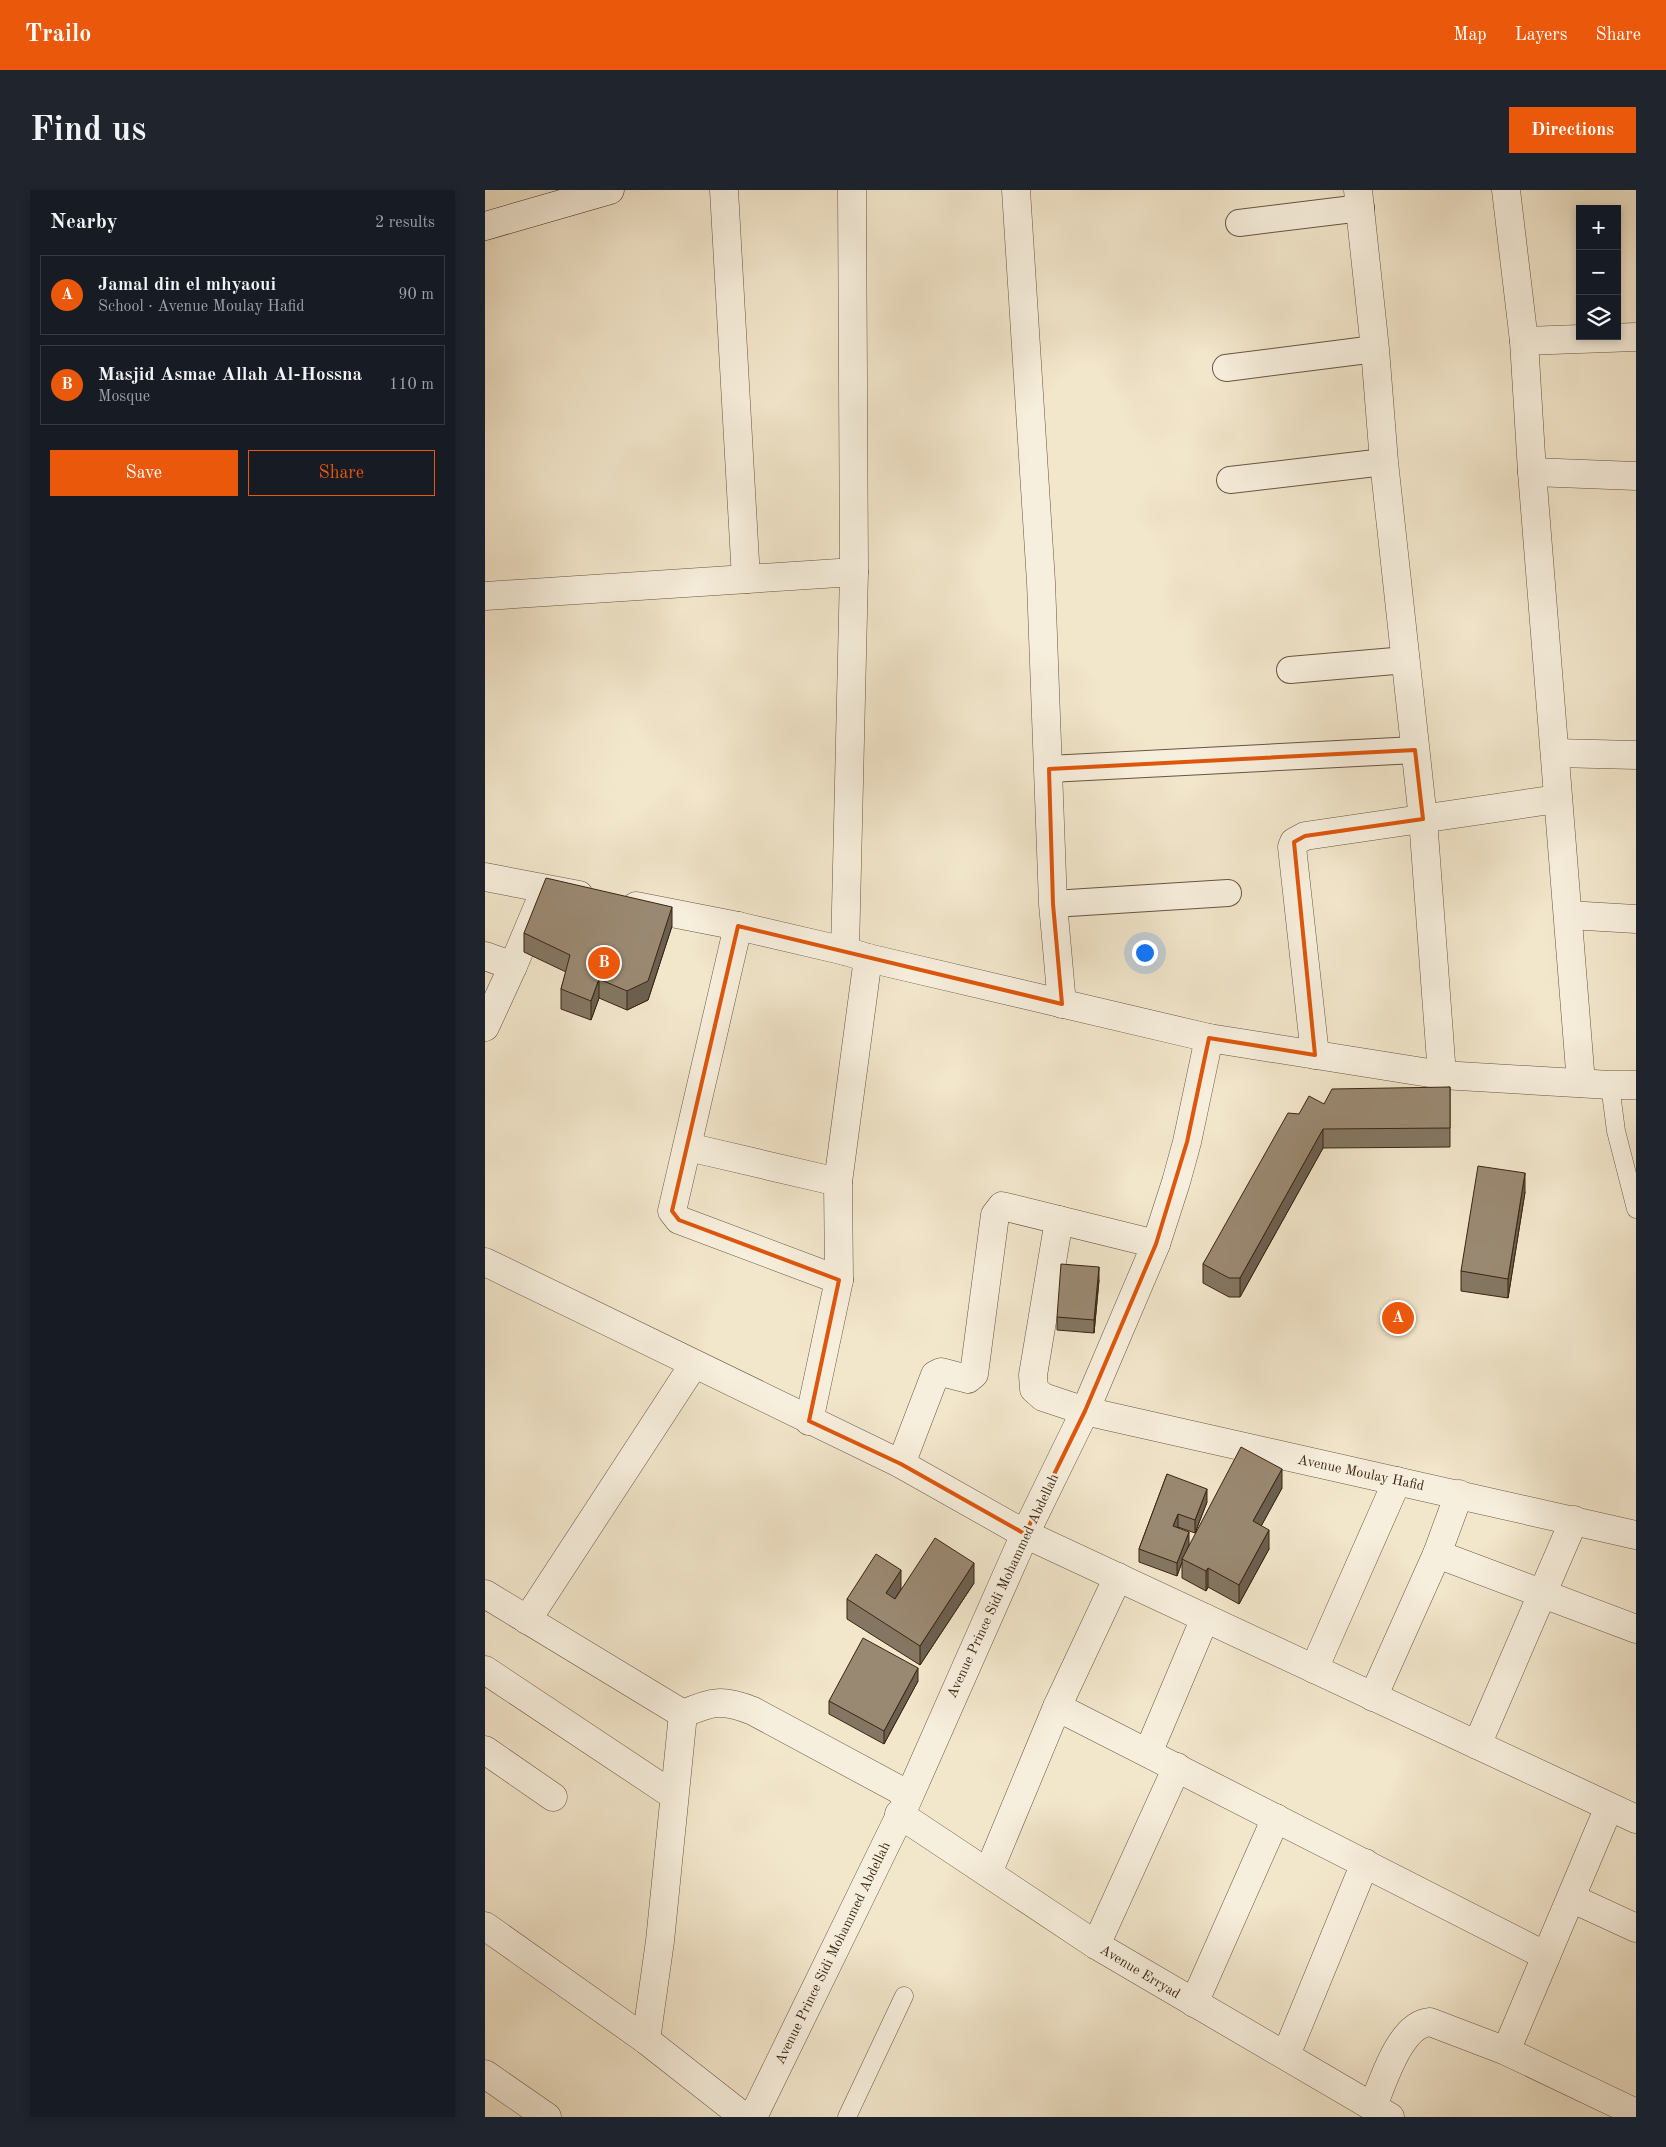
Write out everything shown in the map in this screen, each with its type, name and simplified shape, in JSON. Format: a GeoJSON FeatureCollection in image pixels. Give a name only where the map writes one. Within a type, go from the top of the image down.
{"type":"FeatureCollection","features":[{"type":"Feature","properties":{"kind":"street"},"geometry":{"type":"LineString","coordinates":[[485,226],[610,190]]}},
{"type":"Feature","properties":{"kind":"street"},"geometry":{"type":"LineString","coordinates":[[725,190],[746,579]]}},
{"type":"Feature","properties":{"kind":"street"},"geometry":{"type":"LineString","coordinates":[[809,1421],[839,1280],[838,1182],[857,954],[852,190]]}},
{"type":"Feature","properties":{"kind":"street"},"geometry":{"type":"LineString","coordinates":[[1016,190],[1040,573],[1053,904],[1062,1004]]}},
{"type":"Feature","properties":{"kind":"street"},"geometry":{"type":"LineString","coordinates":[[1506,190],[1524,341],[1531,472],[1581,1083]]}},
{"type":"Feature","properties":{"kind":"street"},"geometry":{"type":"LineString","coordinates":[[1239,223],[1359,199],[1375,350],[1384,462],[1423,819],[1442,1075]]}},
{"type":"Feature","properties":{"kind":"street"},"geometry":{"type":"LineString","coordinates":[[1524,341],[1636,338]]}},
{"type":"Feature","properties":{"kind":"street"},"geometry":{"type":"LineString","coordinates":[[1225,368],[1375,350]]}},
{"type":"Feature","properties":{"kind":"street"},"geometry":{"type":"LineString","coordinates":[[1229,480],[1384,462]]}},
{"type":"Feature","properties":{"kind":"street"},"geometry":{"type":"LineString","coordinates":[[1531,472],[1636,476]]}},
{"type":"Feature","properties":{"kind":"street"},"geometry":{"type":"LineString","coordinates":[[485,596],[855,572]]}},
{"type":"Feature","properties":{"kind":"street"},"geometry":{"type":"LineString","coordinates":[[1290,670],[1405,660]]}},
{"type":"Feature","properties":{"kind":"street"},"geometry":{"type":"LineString","coordinates":[[1049,769],[1415,750]]}},
{"type":"Feature","properties":{"kind":"street"},"geometry":{"type":"LineString","coordinates":[[1555,753],[1636,755]]}},
{"type":"Feature","properties":{"kind":"street"},"geometry":{"type":"LineString","coordinates":[[1315,1055],[1292,848],[1294,842],[1305,836],[1557,799]]}},
{"type":"Feature","properties":{"kind":"street"},"geometry":{"type":"LineString","coordinates":[[485,877],[738,926],[1209,1038],[1442,1075],[1623,1085]]}},
{"type":"Feature","properties":{"kind":"street"},"geometry":{"type":"LineString","coordinates":[[485,1026],[513,966],[545,888]]}},
{"type":"Feature","properties":{"kind":"street"},"geometry":{"type":"LineString","coordinates":[[1053,904],[1228,893]]}},
{"type":"Feature","properties":{"kind":"street"},"geometry":{"type":"LineString","coordinates":[[1568,915],[1636,919]]}},
{"type":"Feature","properties":{"kind":"street"},"geometry":{"type":"LineString","coordinates":[[738,926],[688,1147],[673,1204],[674,1214],[679,1220],[839,1280]]}},
{"type":"Feature","properties":{"kind":"street"},"geometry":{"type":"LineString","coordinates":[[485,956],[513,966]]}},
{"type":"Feature","properties":{"kind":"street","name":"Avenue Prince Sidi Mohammed Abdellah"},"geometry":{"type":"LineString","coordinates":[[753,2117],[904,1804],[1025,1534],[1085,1411],[1156,1244],[1176,1182],[1209,1038]]}},
{"type":"Feature","properties":{"kind":"street"},"geometry":{"type":"LineString","coordinates":[[688,1147],[838,1182]]}},
{"type":"Feature","properties":{"kind":"street"},"geometry":{"type":"LineString","coordinates":[[901,1464],[933,1378],[941,1372],[968,1379],[974,1374],[997,1211],[1003,1206],[1156,1244]]}},
{"type":"Feature","properties":{"kind":"street","name":"Avenue Moulay Hafid"},"geometry":{"type":"LineString","coordinates":[[1059,1220],[1032,1384],[1034,1389],[1043,1398],[1085,1411],[1636,1535]]}},
{"type":"Feature","properties":{"kind":"street"},"geometry":{"type":"LineString","coordinates":[[485,1262],[809,1421],[901,1464],[1025,1534],[1636,1820]]}},
{"type":"Feature","properties":{"kind":"street"},"geometry":{"type":"LineString","coordinates":[[527,1620],[694,1364]]}},
{"type":"Feature","properties":{"kind":"street"},"geometry":{"type":"LineString","coordinates":[[1314,1669],[1397,1481]]}},
{"type":"Feature","properties":{"kind":"street"},"geometry":{"type":"LineString","coordinates":[[1373,1697],[1437,1554],[1459,1494]]}},
{"type":"Feature","properties":{"kind":"street"},"geometry":{"type":"LineString","coordinates":[[1477,1745],[1574,1520]]}},
{"type":"Feature","properties":{"kind":"street"},"geometry":{"type":"LineString","coordinates":[[1437,1554],[1636,1629]]}},
{"type":"Feature","properties":{"kind":"street"},"geometry":{"type":"LineString","coordinates":[[988,1874],[1057,1707],[1118,1577]]}},
{"type":"Feature","properties":{"kind":"street"},"geometry":{"type":"LineString","coordinates":[[485,1594],[683,1714],[673,1794],[660,1941],[647,2040]]}},
{"type":"Feature","properties":{"kind":"street"},"geometry":{"type":"LineString","coordinates":[[1148,1753],[1205,1618]]}},
{"type":"Feature","properties":{"kind":"street"},"geometry":{"type":"LineString","coordinates":[[485,1670],[673,1794]]}},
{"type":"Feature","properties":{"kind":"street","name":"Avenue Erryad"},"geometry":{"type":"LineString","coordinates":[[683,1714],[707,1703],[723,1702],[735,1703],[753,1711],[904,1804],[988,1874],[1096,1946],[1381,2112]]}},
{"type":"Feature","properties":{"kind":"street"},"geometry":{"type":"LineString","coordinates":[[1057,1707],[1546,1956]]}},
{"type":"Feature","properties":{"kind":"street"},"geometry":{"type":"LineString","coordinates":[[485,1750],[553,1798]]}},
{"type":"Feature","properties":{"kind":"street"},"geometry":{"type":"LineString","coordinates":[[1096,1946],[1177,1768]]}},
{"type":"Feature","properties":{"kind":"street"},"geometry":{"type":"LineString","coordinates":[[1506,2051],[1609,1807]]}},
{"type":"Feature","properties":{"kind":"street"},"geometry":{"type":"LineString","coordinates":[[1193,2003],[1275,1818]]}},
{"type":"Feature","properties":{"kind":"street"},"geometry":{"type":"LineString","coordinates":[[1286,2055],[1365,1863]]}},
{"type":"Feature","properties":{"kind":"street"},"geometry":{"type":"LineString","coordinates":[[1571,1898],[1636,1928]]}},
{"type":"Feature","properties":{"kind":"street"},"geometry":{"type":"LineString","coordinates":[[485,1926],[647,2040],[744,2117]]}},
{"type":"Feature","properties":{"kind":"street"},"geometry":{"type":"LineString","coordinates":[[1381,2112],[1402,2040],[1419,2024],[1430,2022],[1506,2051],[1636,2113]]}},
{"type":"Feature","properties":{"kind":"street"},"geometry":{"type":"LineString","coordinates":[[485,2074],[547,2117]]}},
{"type":"Feature","properties":{"kind":"lane"},"geometry":{"type":"LineString","coordinates":[[1623,1085],[1616,1131],[1636,1209]]}},
{"type":"Feature","properties":{"kind":"lane"},"geometry":{"type":"LineString","coordinates":[[847,2117],[904,1996]]}},
{"type":"Feature","properties":{"kind":"highlighted area"},"geometry":{"type":"Polygon","coordinates":[[[1415,750],[1423,819],[1305,836],[1294,842],[1315,1055],[1209,1038],[1187,1142],[1156,1244],[1085,1411],[1025,1534],[901,1464],[809,1421],[839,1280],[679,1220],[672,1211],[738,926],[1062,1004],[1053,904],[1049,769],[1415,750]]]}},
{"type":"Feature","properties":{"kind":"building"},"geometry":{"type":"Polygon","coordinates":[[[546,878],[672,907],[648,981],[627,991],[599,979],[591,1001],[561,989],[570,955],[524,933],[546,878]]]}},
{"type":"Feature","properties":{"kind":"building"},"geometry":{"type":"Polygon","coordinates":[[[1450,1087],[1450,1128],[1323,1129],[1240,1278],[1229,1278],[1203,1264],[1288,1113],[1299,1114],[1309,1096],[1324,1104],[1332,1089],[1450,1087]]]}},
{"type":"Feature","properties":{"kind":"building"},"geometry":{"type":"Polygon","coordinates":[[[1478,1166],[1525,1173],[1508,1279],[1461,1271],[1478,1166]]]}},
{"type":"Feature","properties":{"kind":"building"},"geometry":{"type":"Polygon","coordinates":[[[1061,1264],[1099,1267],[1094,1320],[1057,1317],[1061,1264]]]}},
{"type":"Feature","properties":{"kind":"building"},"geometry":{"type":"Polygon","coordinates":[[[1241,1447],[1282,1469],[1253,1521],[1269,1530],[1239,1585],[1208,1568],[1206,1571],[1182,1559],[1241,1447]]]}},
{"type":"Feature","properties":{"kind":"building"},"geometry":{"type":"Polygon","coordinates":[[[1167,1474],[1207,1489],[1195,1520],[1178,1514],[1173,1526],[1189,1532],[1177,1563],[1139,1549],[1167,1474]]]}},
{"type":"Feature","properties":{"kind":"building"},"geometry":{"type":"Polygon","coordinates":[[[935,1538],[974,1563],[920,1646],[847,1599],[876,1554],[901,1570],[886,1593],[895,1599],[935,1538]]]}},
{"type":"Feature","properties":{"kind":"building"},"geometry":{"type":"Polygon","coordinates":[[[863,1638],[918,1668],[884,1731],[829,1701],[863,1638]]]}},
{"type":"Feature","properties":{"kind":"place","name":"Masjid Asmae Allah Al-Hossna"},"geometry":{"type":"Point","coordinates":[604,963]}},
{"type":"Feature","properties":{"kind":"place","name":"Jamal din el mhyaoui"},"geometry":{"type":"Point","coordinates":[1398,1318]}}]}
